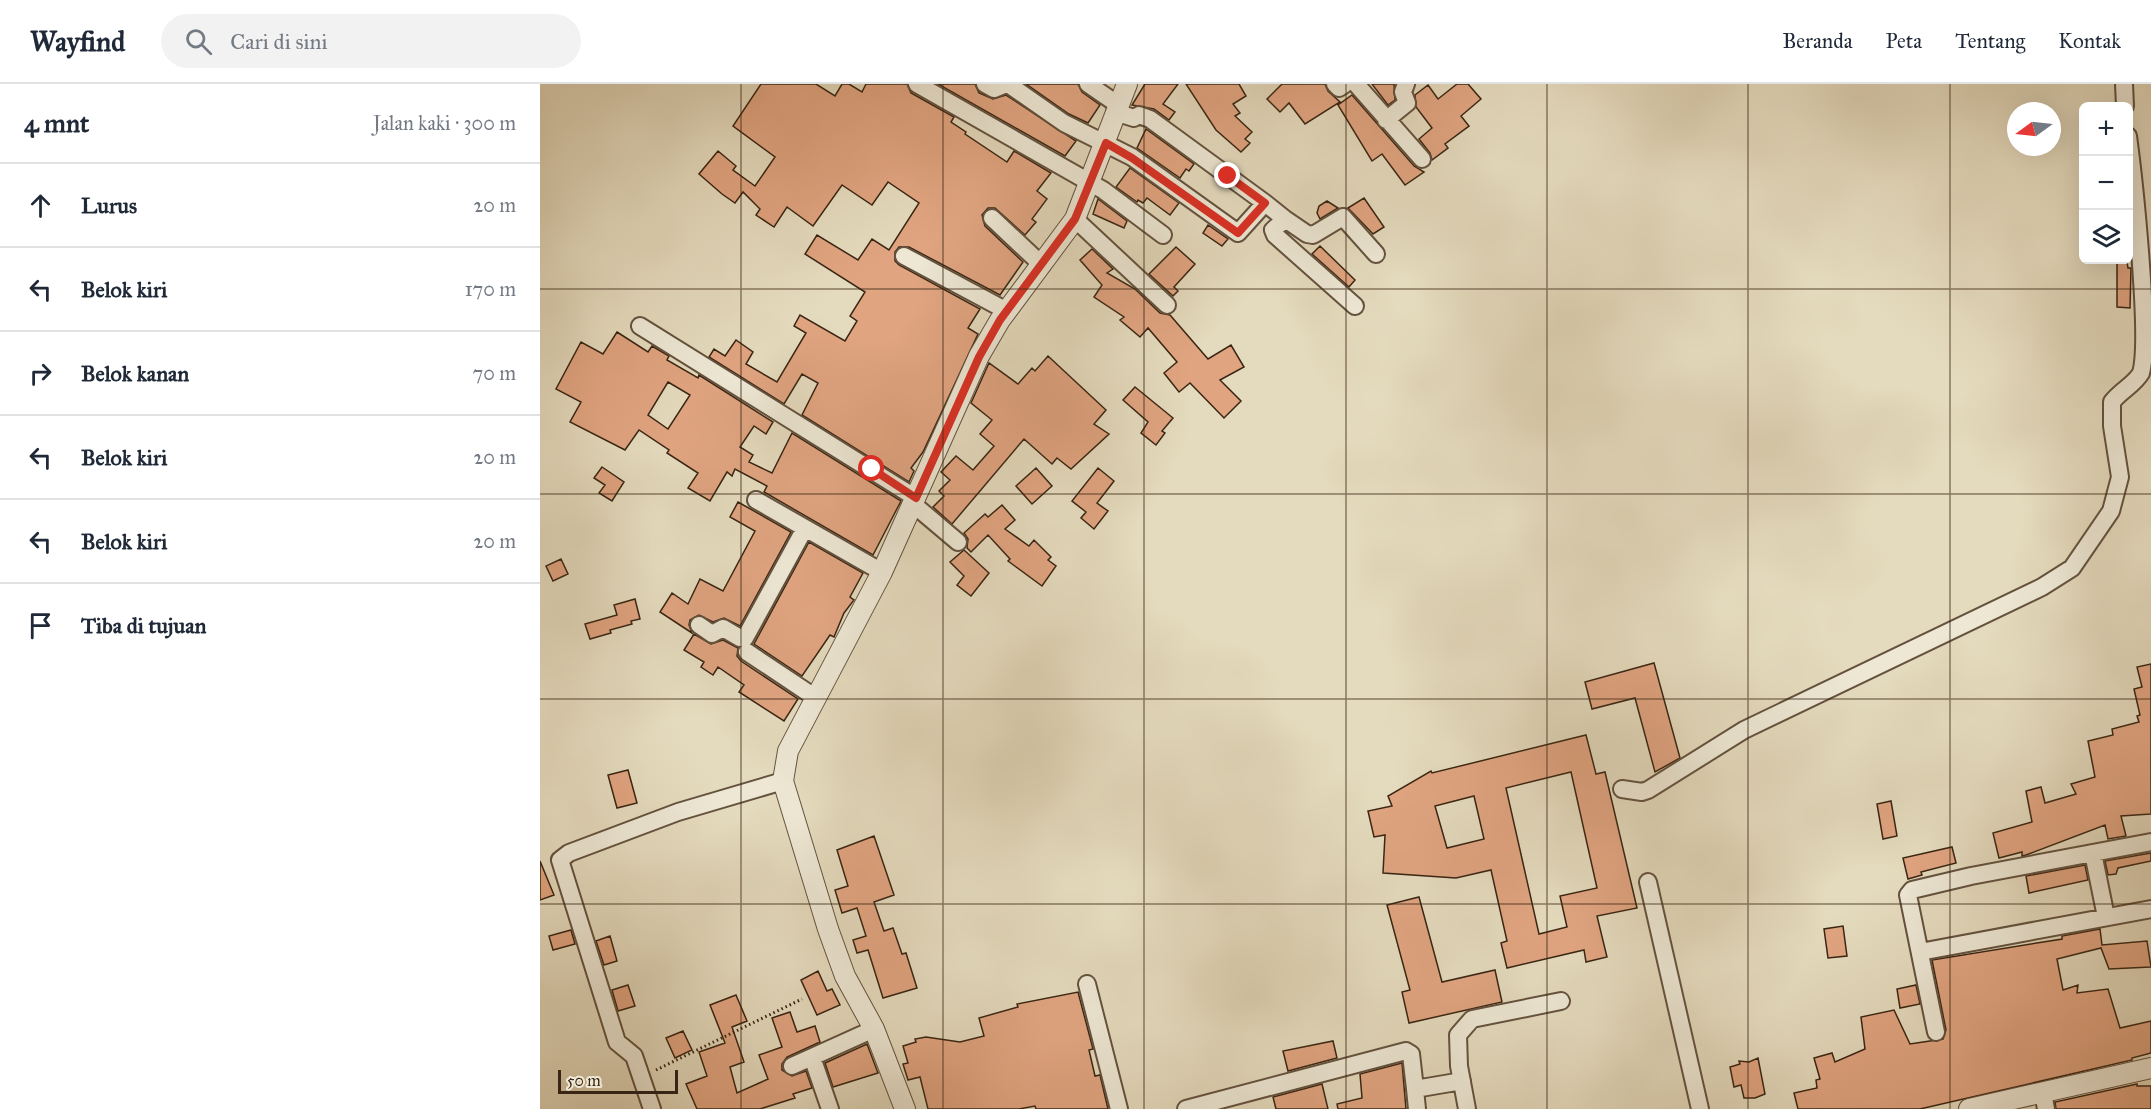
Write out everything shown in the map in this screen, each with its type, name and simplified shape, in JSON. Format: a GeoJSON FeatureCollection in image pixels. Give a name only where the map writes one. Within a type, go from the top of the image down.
{"type":"FeatureCollection","features":[{"type":"Feature","properties":{"kind":"street"},"geometry":{"type":"LineString","coordinates":[[917,84],[1096,186],[1163,235]]}},
{"type":"Feature","properties":{"kind":"street"},"geometry":{"type":"LineString","coordinates":[[985,84],[994,89],[1007,84],[1064,123],[1132,158],[1238,233],[1265,203]]}},
{"type":"Feature","properties":{"kind":"street"},"geometry":{"type":"LineString","coordinates":[[1088,84],[1122,112],[1150,119],[1307,234],[1313,235],[1343,217],[1376,254]]}},
{"type":"Feature","properties":{"kind":"street"},"geometry":{"type":"LineString","coordinates":[[905,1109],[874,1029],[838,957],[783,781],[788,751],[919,506],[979,357],[1007,311],[1078,221],[1096,186],[1122,112],[1127,84]]}},
{"type":"Feature","properties":{"kind":"street"},"geometry":{"type":"LineString","coordinates":[[1335,84],[1339,88],[1345,84]]}},
{"type":"Feature","properties":{"kind":"street"},"geometry":{"type":"LineString","coordinates":[[1356,84],[1422,159]]}},
{"type":"Feature","properties":{"kind":"street"},"geometry":{"type":"LineString","coordinates":[[1386,120],[1407,103],[1403,92],[1406,84]]}},
{"type":"Feature","properties":{"kind":"street"},"geometry":{"type":"LineString","coordinates":[[2124,84],[2125,102]]}},
{"type":"Feature","properties":{"kind":"street"},"geometry":{"type":"LineString","coordinates":[[1622,789],[1642,792],[1648,790],[1743,730],[2042,587],[2072,568],[2110,511],[2120,477],[2112,426],[2112,402],[2137,379],[2146,354],[2145,287],[2130,156]]}},
{"type":"Feature","properties":{"kind":"street"},"geometry":{"type":"LineString","coordinates":[[992,218],[1042,265]]}},
{"type":"Feature","properties":{"kind":"street"},"geometry":{"type":"LineString","coordinates":[[1285,219],[1273,230],[1275,235],[1355,306]]}},
{"type":"Feature","properties":{"kind":"street"},"geometry":{"type":"LineString","coordinates":[[1078,221],[1098,237],[1167,304]]}},
{"type":"Feature","properties":{"kind":"street"},"geometry":{"type":"LineString","coordinates":[[904,256],[1007,311]]}},
{"type":"Feature","properties":{"kind":"street"},"geometry":{"type":"LineString","coordinates":[[640,326],[919,506],[958,542]]}},
{"type":"Feature","properties":{"kind":"street"},"geometry":{"type":"LineString","coordinates":[[756,500],[804,530],[882,572]]}},
{"type":"Feature","properties":{"kind":"street"},"geometry":{"type":"LineString","coordinates":[[699,625],[712,634],[723,628],[740,638],[745,638],[804,530]]}},
{"type":"Feature","properties":{"kind":"street"},"geometry":{"type":"LineString","coordinates":[[747,652],[816,698]]}},
{"type":"Feature","properties":{"kind":"street"},"geometry":{"type":"LineString","coordinates":[[652,1109],[633,1053],[617,1042],[561,860],[568,853],[678,812],[783,781]]}},
{"type":"Feature","properties":{"kind":"street"},"geometry":{"type":"LineString","coordinates":[[1936,1032],[1908,895],[1912,890],[1971,876],[2151,842]]}},
{"type":"Feature","properties":{"kind":"street"},"geometry":{"type":"LineString","coordinates":[[2093,853],[2106,917]]}},
{"type":"Feature","properties":{"kind":"street"},"geometry":{"type":"LineString","coordinates":[[1648,882],[1700,1109]]}},
{"type":"Feature","properties":{"kind":"street"},"geometry":{"type":"LineString","coordinates":[[1920,952],[2151,909]]}},
{"type":"Feature","properties":{"kind":"street"},"geometry":{"type":"LineString","coordinates":[[1087,984],[1119,1109]]}},
{"type":"Feature","properties":{"kind":"street"},"geometry":{"type":"LineString","coordinates":[[1467,1109],[1458,1035],[1472,1019],[1561,1001]]}},
{"type":"Feature","properties":{"kind":"street"},"geometry":{"type":"LineString","coordinates":[[792,1066],[874,1029]]}},
{"type":"Feature","properties":{"kind":"street"},"geometry":{"type":"LineString","coordinates":[[1186,1109],[1406,1052],[1411,1054],[1417,1109]]}},
{"type":"Feature","properties":{"kind":"street"},"geometry":{"type":"LineString","coordinates":[[812,1057],[830,1109]]}},
{"type":"Feature","properties":{"kind":"street"},"geometry":{"type":"LineString","coordinates":[[1969,1109],[2045,1101],[2151,1068]]}},
{"type":"Feature","properties":{"kind":"street"},"geometry":{"type":"LineString","coordinates":[[1415,1089],[1462,1081]]}},
{"type":"Feature","properties":{"kind":"path"},"geometry":{"type":"LineString","coordinates":[[642,1077],[802,999]]}},
{"type":"Feature","properties":{"kind":"building"},"geometry":{"type":"Polygon","coordinates":[[[761,84],[816,84],[835,96],[842,84],[849,84],[862,92],[866,84],[907,84],[911,93],[954,117],[951,122],[966,132],[965,134],[1007,162],[1014,151],[1051,173],[1037,191],[1047,199],[1032,219],[1036,222],[1025,235],[995,208],[988,208],[982,215],[985,226],[1023,262],[1000,295],[909,247],[899,247],[895,252],[895,261],[899,265],[980,309],[968,328],[978,334],[923,452],[911,468],[914,471],[909,482],[802,415],[818,383],[802,374],[784,404],[709,357],[714,349],[725,356],[736,340],[753,352],[746,364],[777,382],[806,333],[794,326],[800,315],[845,341],[857,321],[850,316],[865,292],[805,254],[817,235],[858,260],[872,239],[889,250],[919,203],[888,182],[872,205],[842,185],[813,226],[787,207],[774,227],[756,215],[760,209],[743,192],[735,203],[722,194],[699,174],[718,151],[736,166],[733,170],[755,186],[775,157],[733,126],[761,84]]]}},
{"type":"Feature","properties":{"kind":"building"},"geometry":{"type":"Polygon","coordinates":[[[938,84],[975,84],[979,93],[993,99],[1006,95],[1076,141],[1065,156],[938,84]]]}},
{"type":"Feature","properties":{"kind":"building"},"geometry":{"type":"Polygon","coordinates":[[[1026,84],[1078,84],[1082,92],[1100,105],[1088,123],[1069,114],[1026,84]]]}},
{"type":"Feature","properties":{"kind":"building"},"geometry":{"type":"Polygon","coordinates":[[[1145,84],[1178,84],[1163,104],[1175,112],[1169,120],[1154,109],[1132,105],[1145,84]]]}},
{"type":"Feature","properties":{"kind":"building"},"geometry":{"type":"Polygon","coordinates":[[[1186,84],[1239,84],[1246,96],[1233,104],[1240,113],[1235,116],[1252,132],[1245,139],[1250,143],[1241,152],[1216,130],[1186,84]]]}},
{"type":"Feature","properties":{"kind":"building"},"geometry":{"type":"Polygon","coordinates":[[[1282,84],[1325,84],[1328,91],[1340,102],[1305,124],[1289,103],[1280,112],[1267,99],[1282,84]]]}},
{"type":"Feature","properties":{"kind":"building"},"geometry":{"type":"Polygon","coordinates":[[[1372,84],[1394,84],[1395,100],[1388,105],[1372,84]]]}},
{"type":"Feature","properties":{"kind":"building"},"geometry":{"type":"Polygon","coordinates":[[[1457,84],[1468,84],[1481,99],[1461,116],[1469,126],[1445,144],[1448,148],[1432,160],[1430,153],[1419,139],[1432,128],[1416,107],[1415,95],[1428,85],[1438,99],[1457,84]]]}},
{"type":"Feature","properties":{"kind":"building"},"geometry":{"type":"Polygon","coordinates":[[[1352,95],[1414,166],[1424,172],[1405,185],[1382,154],[1372,161],[1338,105],[1352,95]]]}},
{"type":"Feature","properties":{"kind":"building"},"geometry":{"type":"Polygon","coordinates":[[[1146,129],[1194,164],[1189,171],[1186,169],[1180,178],[1137,148],[1146,129]]]}},
{"type":"Feature","properties":{"kind":"building"},"geometry":{"type":"Polygon","coordinates":[[[1130,168],[1179,203],[1170,215],[1147,198],[1143,203],[1138,200],[1137,202],[1116,187],[1130,168]]]}},
{"type":"Feature","properties":{"kind":"building"},"geometry":{"type":"Polygon","coordinates":[[[1364,198],[1384,227],[1373,234],[1348,208],[1364,198]]]}},
{"type":"Feature","properties":{"kind":"building"},"geometry":{"type":"Polygon","coordinates":[[[1098,199],[1127,221],[1124,228],[1093,214],[1098,199]]]}},
{"type":"Feature","properties":{"kind":"building"},"geometry":{"type":"Polygon","coordinates":[[[1327,201],[1338,208],[1320,219],[1317,213],[1319,206],[1327,201]]]}},
{"type":"Feature","properties":{"kind":"building"},"geometry":{"type":"Polygon","coordinates":[[[1208,225],[1228,239],[1222,246],[1203,233],[1208,225]]]}},
{"type":"Feature","properties":{"kind":"building"},"geometry":{"type":"Polygon","coordinates":[[[1320,246],[1355,280],[1349,287],[1312,254],[1320,246]]]}},
{"type":"Feature","properties":{"kind":"building"},"geometry":{"type":"Polygon","coordinates":[[[1176,247],[1195,264],[1174,287],[1178,291],[1173,296],[1149,274],[1176,247]]]}},
{"type":"Feature","properties":{"kind":"building"},"geometry":{"type":"Polygon","coordinates":[[[1092,249],[1113,269],[1107,273],[1135,289],[1160,313],[1170,315],[1208,359],[1231,345],[1244,367],[1220,380],[1241,401],[1224,418],[1190,383],[1179,392],[1164,373],[1177,362],[1148,328],[1140,337],[1120,320],[1124,317],[1094,297],[1102,285],[1080,260],[1092,249]]]}},
{"type":"Feature","properties":{"kind":"building"},"geometry":{"type":"Polygon","coordinates":[[[2117,264],[2127,264],[2128,268],[2131,268],[2130,308],[2117,307],[2117,264]]]}},
{"type":"Feature","properties":{"kind":"building"},"geometry":{"type":"Polygon","coordinates":[[[617,332],[648,352],[652,346],[669,356],[667,360],[698,378],[699,375],[773,422],[766,434],[754,426],[740,447],[753,455],[749,462],[772,473],[792,433],[901,501],[873,555],[764,492],[767,486],[735,469],[732,476],[727,472],[710,501],[688,488],[698,473],[667,453],[669,450],[639,430],[625,450],[570,422],[581,402],[556,389],[581,342],[603,354],[617,332]],[[668,382],[648,415],[668,429],[690,395],[668,382]]]}},
{"type":"Feature","properties":{"kind":"building"},"geometry":{"type":"Polygon","coordinates":[[[1048,356],[1106,410],[1094,424],[1109,434],[1071,469],[1057,458],[1052,464],[1024,439],[952,524],[933,507],[944,496],[939,491],[950,480],[941,472],[956,456],[973,470],[994,446],[980,434],[992,420],[971,403],[989,363],[1018,384],[1032,368],[1035,371],[1048,356]]]}},
{"type":"Feature","properties":{"kind":"building"},"geometry":{"type":"Polygon","coordinates":[[[1135,387],[1173,418],[1162,431],[1165,433],[1156,445],[1141,433],[1148,422],[1123,400],[1135,387]]]}},
{"type":"Feature","properties":{"kind":"building"},"geometry":{"type":"Polygon","coordinates":[[[602,467],[624,482],[612,501],[599,493],[605,485],[594,478],[602,467]]]}},
{"type":"Feature","properties":{"kind":"building"},"geometry":{"type":"Polygon","coordinates":[[[1036,468],[1052,486],[1032,504],[1016,486],[1036,468]]]}},
{"type":"Feature","properties":{"kind":"building"},"geometry":{"type":"Polygon","coordinates":[[[1098,468],[1114,481],[1097,503],[1108,511],[1094,529],[1081,518],[1086,512],[1072,501],[1098,468]]]}},
{"type":"Feature","properties":{"kind":"building"},"geometry":{"type":"Polygon","coordinates":[[[738,502],[791,532],[740,626],[724,618],[713,622],[699,615],[690,620],[692,633],[660,612],[672,593],[688,604],[700,579],[723,591],[755,531],[730,517],[738,502]]]}},
{"type":"Feature","properties":{"kind":"building"},"geometry":{"type":"Polygon","coordinates":[[[1002,505],[1015,520],[1005,529],[1029,546],[1034,540],[1051,557],[1048,560],[1056,566],[1042,586],[1008,561],[1010,559],[988,535],[971,552],[967,548],[968,539],[964,533],[985,514],[988,517],[1002,505]]]}},
{"type":"Feature","properties":{"kind":"building"},"geometry":{"type":"Polygon","coordinates":[[[809,542],[863,573],[850,597],[854,600],[844,613],[834,637],[830,635],[802,676],[754,644],[809,542]]]}},
{"type":"Feature","properties":{"kind":"building"},"geometry":{"type":"Polygon","coordinates":[[[964,550],[989,573],[971,596],[957,585],[964,576],[950,562],[964,550]]]}},
{"type":"Feature","properties":{"kind":"building"},"geometry":{"type":"Polygon","coordinates":[[[561,559],[568,574],[553,581],[546,566],[561,559]]]}},
{"type":"Feature","properties":{"kind":"building"},"geometry":{"type":"Polygon","coordinates":[[[635,599],[640,619],[631,621],[632,624],[610,630],[611,633],[590,639],[585,624],[617,615],[614,605],[635,599]]]}},
{"type":"Feature","properties":{"kind":"building"},"geometry":{"type":"Polygon","coordinates":[[[694,634],[711,644],[723,640],[738,648],[737,656],[741,661],[798,699],[784,721],[739,692],[744,685],[718,667],[713,675],[701,667],[704,662],[684,650],[694,634]]]}},
{"type":"Feature","properties":{"kind":"building"},"geometry":{"type":"Polygon","coordinates":[[[1654,663],[1680,758],[1655,772],[1635,698],[1592,709],[1585,682],[1654,663]]]}},
{"type":"Feature","properties":{"kind":"building"},"geometry":{"type":"Polygon","coordinates":[[[2151,664],[2151,814],[2121,816],[2126,836],[2108,839],[2105,825],[2026,855],[2022,856],[2022,852],[1999,858],[1993,833],[2032,822],[2026,791],[2041,787],[2045,803],[2076,794],[2071,784],[2095,777],[2088,741],[2113,735],[2112,729],[2139,722],[2137,716],[2140,715],[2134,689],[2142,687],[2137,667],[2151,664]]]}},
{"type":"Feature","properties":{"kind":"building"},"geometry":{"type":"Polygon","coordinates":[[[1586,735],[1596,774],[1605,772],[1637,908],[1597,916],[1607,957],[1586,962],[1584,950],[1507,968],[1501,943],[1507,941],[1491,870],[1456,878],[1383,873],[1385,835],[1374,837],[1368,811],[1392,806],[1388,796],[1431,771],[1432,773],[1586,735]],[[1571,772],[1506,788],[1539,934],[1567,927],[1560,896],[1597,888],[1571,772]],[[1474,796],[1435,806],[1447,848],[1484,839],[1474,796]]]}},
{"type":"Feature","properties":{"kind":"building"},"geometry":{"type":"Polygon","coordinates":[[[628,770],[637,803],[617,808],[608,775],[628,770]]]}},
{"type":"Feature","properties":{"kind":"building"},"geometry":{"type":"Polygon","coordinates":[[[1891,801],[1897,836],[1883,839],[1877,804],[1891,801]]]}},
{"type":"Feature","properties":{"kind":"building"},"geometry":{"type":"Polygon","coordinates":[[[874,836],[894,895],[874,902],[884,931],[893,928],[902,954],[906,953],[917,988],[883,998],[868,950],[857,953],[853,940],[866,936],[857,908],[842,913],[835,890],[848,886],[837,850],[874,836]]]}},
{"type":"Feature","properties":{"kind":"building"},"geometry":{"type":"Polygon","coordinates":[[[1952,847],[1956,863],[1921,872],[1922,875],[1908,879],[1903,858],[1952,847]]]}},
{"type":"Feature","properties":{"kind":"building"},"geometry":{"type":"Polygon","coordinates":[[[2151,853],[2151,861],[2118,868],[2116,874],[2108,875],[2105,861],[2151,853]]]}},
{"type":"Feature","properties":{"kind":"building"},"geometry":{"type":"Polygon","coordinates":[[[540,861],[554,895],[540,900],[540,861]]]}},
{"type":"Feature","properties":{"kind":"building"},"geometry":{"type":"Polygon","coordinates":[[[2085,865],[2088,880],[2029,893],[2026,876],[2085,865]]]}},
{"type":"Feature","properties":{"kind":"building"},"geometry":{"type":"Polygon","coordinates":[[[1419,897],[1442,982],[1495,970],[1502,1002],[1409,1023],[1402,992],[1410,990],[1387,905],[1419,897]]]}},
{"type":"Feature","properties":{"kind":"building"},"geometry":{"type":"Polygon","coordinates":[[[1843,926],[1847,956],[1828,958],[1824,929],[1843,926]]]}},
{"type":"Feature","properties":{"kind":"building"},"geometry":{"type":"Polygon","coordinates":[[[2100,929],[2102,945],[2147,941],[2151,967],[2109,969],[2101,948],[2057,959],[2063,990],[2078,985],[2077,993],[2108,989],[2120,1028],[2151,1021],[2151,1053],[2132,1058],[2132,1060],[1920,1109],[1798,1109],[1794,1093],[1817,1088],[1816,1080],[1820,1079],[1814,1058],[1832,1053],[1835,1062],[1865,1049],[1861,1017],[1894,1010],[1910,1044],[1943,1039],[1946,1030],[1932,960],[2062,939],[2062,936],[2100,929]]]}},
{"type":"Feature","properties":{"kind":"building"},"geometry":{"type":"Polygon","coordinates":[[[571,930],[575,944],[553,950],[549,936],[571,930]]]}},
{"type":"Feature","properties":{"kind":"building"},"geometry":{"type":"Polygon","coordinates":[[[610,936],[617,961],[604,965],[596,941],[610,936]]]}},
{"type":"Feature","properties":{"kind":"building"},"geometry":{"type":"Polygon","coordinates":[[[818,971],[827,991],[832,989],[840,1005],[817,1015],[801,980],[818,971]]]}},
{"type":"Feature","properties":{"kind":"building"},"geometry":{"type":"Polygon","coordinates":[[[628,985],[635,1006],[618,1011],[612,990],[628,985]]]}},
{"type":"Feature","properties":{"kind":"building"},"geometry":{"type":"Polygon","coordinates":[[[1916,985],[1920,1004],[1900,1008],[1897,989],[1916,985]]]}},
{"type":"Feature","properties":{"kind":"building"},"geometry":{"type":"Polygon","coordinates":[[[1078,992],[1093,1049],[1089,1050],[1095,1076],[1100,1075],[1108,1109],[1036,1109],[1035,1106],[1019,1109],[928,1109],[920,1077],[908,1080],[903,1064],[908,1063],[903,1046],[916,1042],[915,1039],[926,1037],[960,1042],[984,1036],[979,1018],[1018,1007],[1017,1004],[1078,992]]]}},
{"type":"Feature","properties":{"kind":"building"},"geometry":{"type":"Polygon","coordinates":[[[736,995],[747,1021],[732,1027],[744,1062],[730,1067],[737,1093],[768,1079],[759,1055],[782,1047],[772,1018],[790,1012],[797,1032],[815,1026],[820,1042],[787,1057],[782,1064],[782,1070],[792,1076],[806,1071],[812,1088],[793,1094],[795,1098],[760,1109],[697,1109],[686,1084],[707,1076],[699,1052],[725,1043],[710,1005],[736,995]]]}},
{"type":"Feature","properties":{"kind":"building"},"geometry":{"type":"Polygon","coordinates":[[[683,1031],[692,1050],[675,1058],[666,1038],[683,1031]]]}},
{"type":"Feature","properties":{"kind":"building"},"geometry":{"type":"Polygon","coordinates":[[[1333,1041],[1337,1058],[1288,1071],[1283,1051],[1333,1041]]]}},
{"type":"Feature","properties":{"kind":"building"},"geometry":{"type":"Polygon","coordinates":[[[867,1044],[878,1073],[833,1087],[825,1063],[867,1044]]]}},
{"type":"Feature","properties":{"kind":"building"},"geometry":{"type":"Polygon","coordinates":[[[1758,1058],[1765,1094],[1755,1098],[1744,1098],[1741,1085],[1734,1087],[1730,1067],[1740,1064],[1739,1061],[1749,1062],[1758,1058]]]}},
{"type":"Feature","properties":{"kind":"building"},"geometry":{"type":"Polygon","coordinates":[[[1402,1063],[1406,1109],[1338,1109],[1337,1104],[1362,1098],[1360,1074],[1402,1063]]]}},
{"type":"Feature","properties":{"kind":"building"},"geometry":{"type":"Polygon","coordinates":[[[1322,1084],[1328,1109],[1276,1109],[1273,1097],[1322,1084]]]}},
{"type":"Feature","properties":{"kind":"building"},"geometry":{"type":"Polygon","coordinates":[[[2137,1084],[2137,1086],[2151,1086],[2151,1109],[2056,1109],[2055,1102],[2137,1084]]]}},
{"type":"Feature","properties":{"kind":"route"},"geometry":{"type":"LineString","coordinates":[[872,469],[916,498],[979,357],[1000,320],[1075,219],[1106,143],[1132,158],[1238,233],[1265,203],[1228,176]]}}]}
